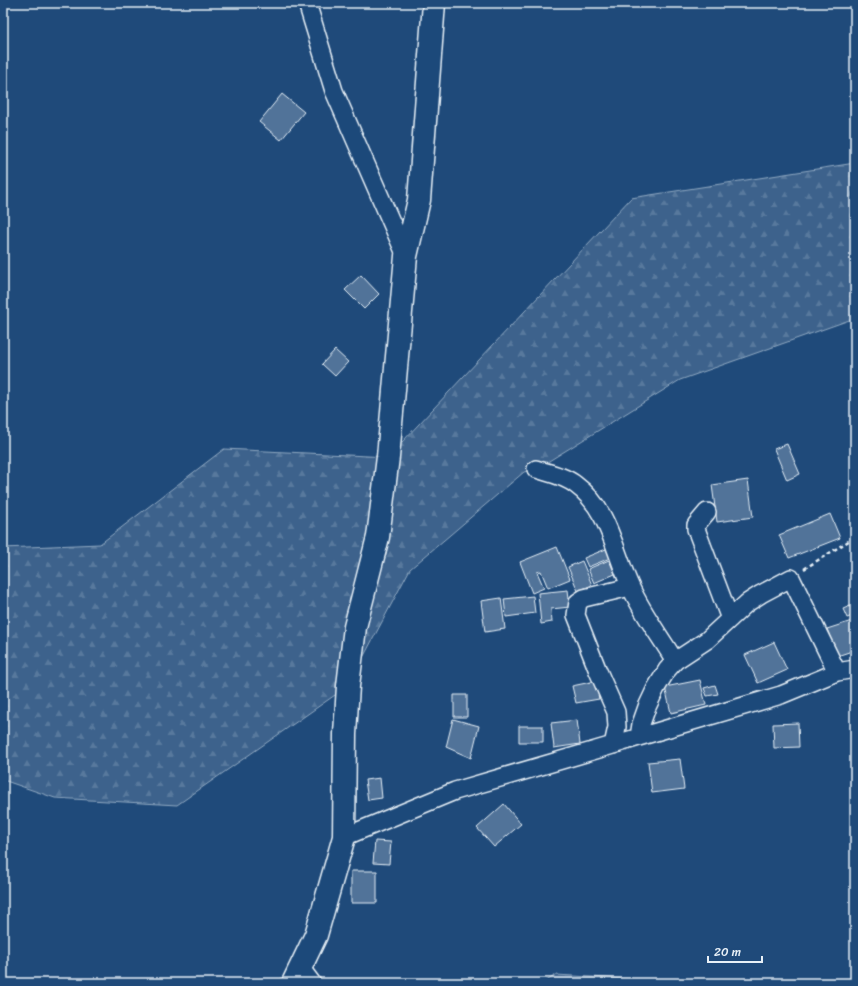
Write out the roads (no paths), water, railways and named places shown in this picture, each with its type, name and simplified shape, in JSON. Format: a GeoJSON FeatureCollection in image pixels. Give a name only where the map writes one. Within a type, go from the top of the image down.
{"type":"FeatureCollection","features":[{"type":"Feature","properties":{"kind":"street"},"geometry":{"type":"LineString","coordinates":[[307,3],[334,91],[406,256]]}},
{"type":"Feature","properties":{"kind":"street"},"geometry":{"type":"LineString","coordinates":[[302,978],[344,837],[345,734],[348,686],[355,627],[378,537],[388,457],[406,256],[418,200],[434,3]]}},
{"type":"Feature","properties":{"kind":"street"},"geometry":{"type":"LineString","coordinates":[[536,469],[575,484],[593,500],[606,522],[630,587],[646,616],[675,661]]}},
{"type":"Feature","properties":{"kind":"street"},"geometry":{"type":"LineString","coordinates":[[707,512],[696,525],[696,529],[730,619]]}},
{"type":"Feature","properties":{"kind":"street"},"geometry":{"type":"LineString","coordinates":[[639,736],[641,724],[647,707],[656,688],[667,670],[675,661],[708,640],[747,603],[791,578],[838,672]]}},
{"type":"Feature","properties":{"kind":"street"},"geometry":{"type":"LineString","coordinates":[[613,746],[617,727],[616,712],[576,616],[576,609],[578,602],[584,598],[630,587]]}},
{"type":"Feature","properties":{"kind":"street"},"geometry":{"type":"LineString","coordinates":[[344,837],[455,791],[613,746],[639,736],[781,695],[838,672],[855,669]]}}]}
